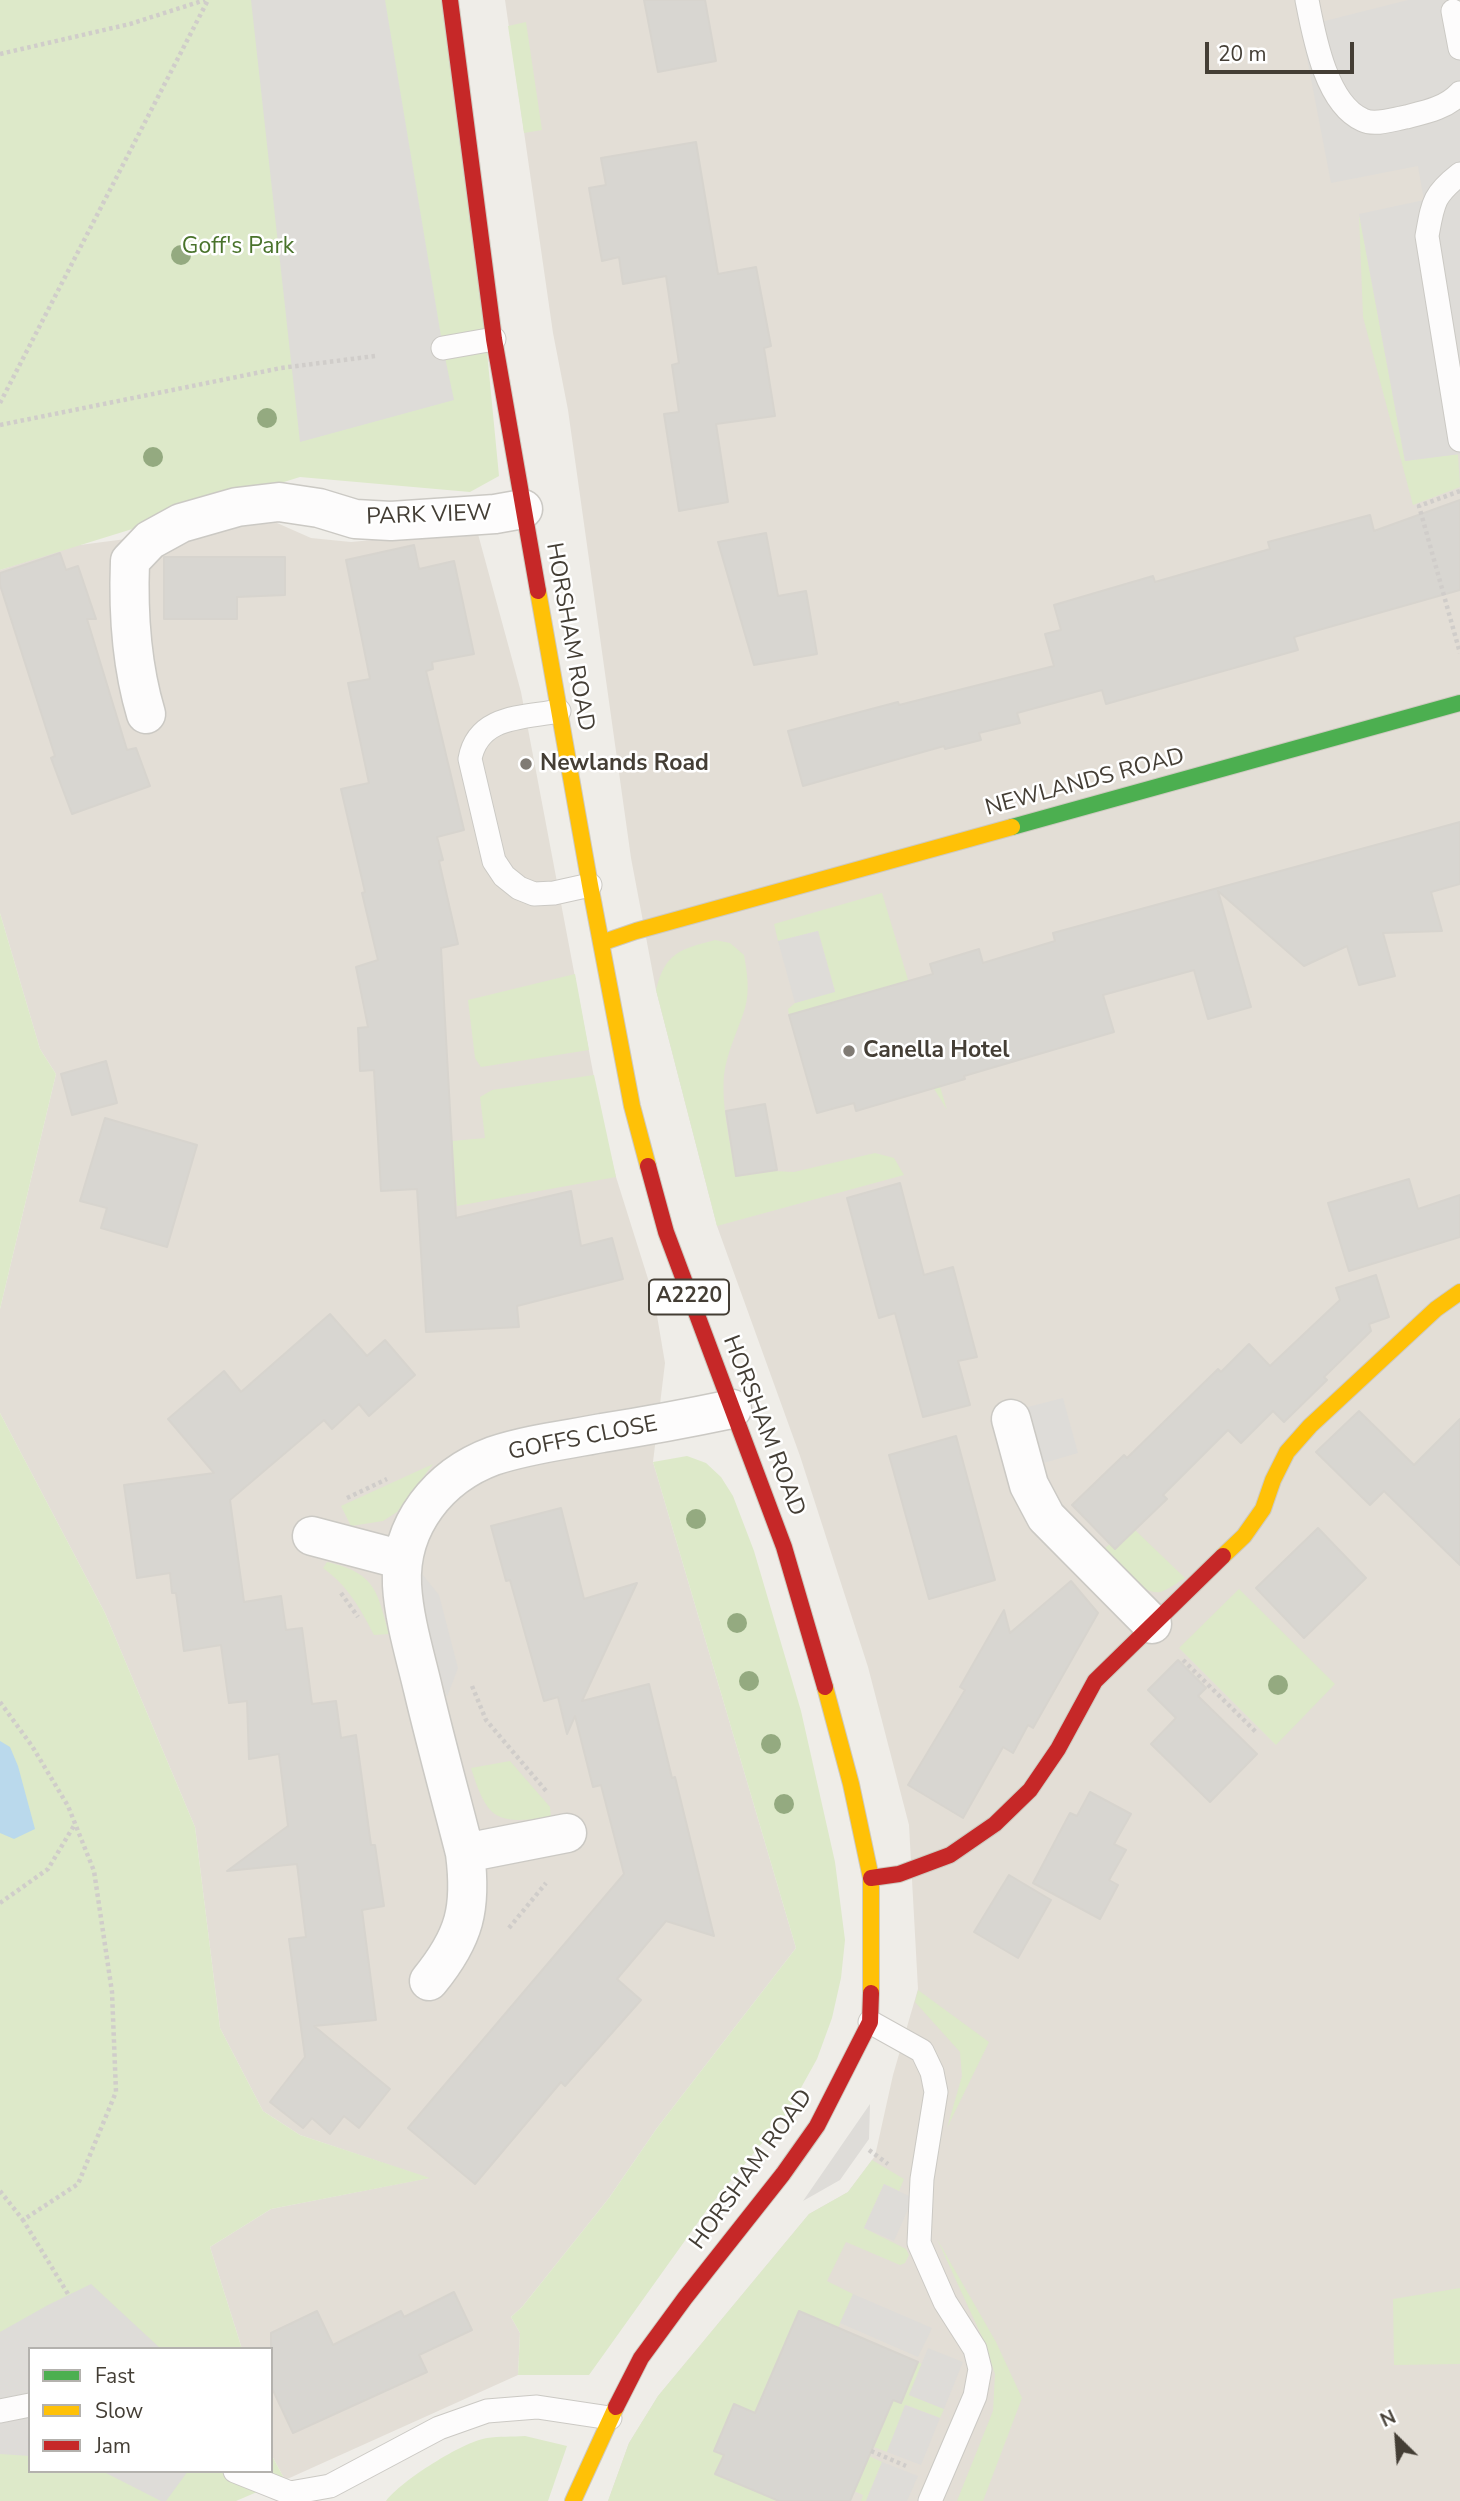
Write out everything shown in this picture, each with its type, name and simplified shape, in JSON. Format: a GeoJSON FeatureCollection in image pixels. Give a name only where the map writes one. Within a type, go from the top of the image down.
{"type":"FeatureCollection","features":[{"type":"Feature","properties":{"kind":"main road","name":"HORSHAM ROAD"},"geometry":{"type":"LineString","coordinates":[[450,0],[494,339],[621,1058],[648,1170],[692,1305],[784,1547],[851,1784],[871,1878],[873,1962],[870,2022],[817,2126],[641,2358],[610,2417],[573,2501]]}},
{"type":"Feature","properties":{"kind":"main road","name":"NEWLANDS ROAD"},"geometry":{"type":"LineString","coordinates":[[600,943],[1460,704]]}},
{"type":"Feature","properties":{"kind":"main road"},"geometry":{"type":"LineString","coordinates":[[871,1878],[899,1874],[950,1855],[996,1824],[1030,1790],[1058,1748],[1095,1681],[1244,1536],[1263,1509],[1287,1452],[1310,1426],[1436,1309],[1460,1292]]}},
{"type":"Feature","properties":{"kind":"street","name":"PARK VIEW"},"geometry":{"type":"LineString","coordinates":[[146,714],[132,652],[128,595],[130,561],[150,540],[170,528],[237,507],[279,502],[319,508],[355,519],[391,521],[495,514],[523,509]]}},
{"type":"Feature","properties":{"kind":"street","name":"GOFFS CLOSE"},"geometry":{"type":"LineString","coordinates":[[429,1981],[446,1960],[463,1927],[470,1889],[465,1853],[432,1727],[402,1584],[403,1560],[420,1512],[438,1489],[462,1470],[492,1457],[527,1446],[674,1422],[732,1409]]}},
{"type":"Feature","properties":{"kind":"street"},"geometry":{"type":"LineString","coordinates":[[1011,1419],[1029,1485],[1046,1517],[1152,1625]]}},
{"type":"Feature","properties":{"kind":"street"},"geometry":{"type":"LineString","coordinates":[[312,1536],[403,1560]]}},
{"type":"Feature","properties":{"kind":"street"},"geometry":{"type":"LineString","coordinates":[[465,1853],[568,1833]]}},
{"type":"Feature","properties":{"kind":"lane"},"geometry":{"type":"LineString","coordinates":[[1307,0],[1321,59],[1334,90],[1349,110],[1365,122],[1386,121],[1427,112],[1452,102],[1460,93]]}},
{"type":"Feature","properties":{"kind":"lane"},"geometry":{"type":"LineString","coordinates":[[1452,11],[1460,48]]}},
{"type":"Feature","properties":{"kind":"lane"},"geometry":{"type":"LineString","coordinates":[[1460,174],[1442,188],[1432,208],[1427,236],[1460,439]]}},
{"type":"Feature","properties":{"kind":"lane"},"geometry":{"type":"LineString","coordinates":[[443,348],[494,339]]}},
{"type":"Feature","properties":{"kind":"lane"},"geometry":{"type":"LineString","coordinates":[[559,711],[501,722],[484,730],[473,744],[470,759],[494,861],[504,876],[519,888],[534,894],[554,893],[590,885]]}},
{"type":"Feature","properties":{"kind":"lane"},"geometry":{"type":"LineString","coordinates":[[870,2022],[922,2051],[932,2071],[936,2092],[922,2179],[919,2242],[945,2302],[975,2349],[980,2369],[975,2396],[930,2501]]}},
{"type":"Feature","properties":{"kind":"lane"},"geometry":{"type":"LineString","coordinates":[[0,2411],[28,2405]]}},
{"type":"Feature","properties":{"kind":"lane"},"geometry":{"type":"LineString","coordinates":[[239,2473],[290,2493],[331,2486],[439,2428],[487,2411],[537,2407],[610,2417]]}},
{"type":"Feature","properties":{"kind":"path"},"geometry":{"type":"LineString","coordinates":[[0,54],[130,24],[206,0]]}},
{"type":"Feature","properties":{"kind":"path"},"geometry":{"type":"LineString","coordinates":[[0,403],[206,0]]}},
{"type":"Feature","properties":{"kind":"path"},"geometry":{"type":"LineString","coordinates":[[0,425],[281,368],[375,356]]}},
{"type":"Feature","properties":{"kind":"path"},"geometry":{"type":"LineString","coordinates":[[1460,491],[1419,506],[1460,653]]}},
{"type":"Feature","properties":{"kind":"path"},"geometry":{"type":"LineString","coordinates":[[360,1622],[346,1598],[306,1561],[318,1512],[391,1477]]}},
{"type":"Feature","properties":{"kind":"path"},"geometry":{"type":"LineString","coordinates":[[1152,1625],[1171,1648],[1257,1733]]}},
{"type":"Feature","properties":{"kind":"path"},"geometry":{"type":"LineString","coordinates":[[471,1684],[486,1720],[565,1813],[568,1833],[570,1855],[502,1936]]}},
{"type":"Feature","properties":{"kind":"path"},"geometry":{"type":"LineString","coordinates":[[0,1702],[32,1746],[68,1806],[94,1871],[112,1992],[116,2092],[78,2184],[23,2220]]}},
{"type":"Feature","properties":{"kind":"path"},"geometry":{"type":"LineString","coordinates":[[0,1903],[48,1869],[75,1824]]}},
{"type":"Feature","properties":{"kind":"path"},"geometry":{"type":"LineString","coordinates":[[0,2191],[23,2220],[68,2294]]}},
{"type":"Feature","properties":{"kind":"shaded area"},"geometry":{"type":"Polygon","coordinates":[[[251,0],[385,0],[454,400],[300,442],[251,0]]]}},
{"type":"Feature","properties":{"kind":"shaded area"},"geometry":{"type":"Polygon","coordinates":[[[505,0],[1460,0],[1460,2501],[608,2501],[629,2443],[658,2396],[809,2214],[848,2192],[875,2156],[893,2075],[918,1989],[909,1825],[868,1667],[800,1456],[717,1226],[656,990],[631,858],[568,410],[553,333],[505,0]]]}},
{"type":"Feature","properties":{"kind":"shaded area"},"geometry":{"type":"Polygon","coordinates":[[[1408,0],[1460,0],[1460,454],[1405,461],[1359,214],[1424,200],[1418,166],[1331,183],[1301,27],[1408,0]]]}},
{"type":"Feature","properties":{"kind":"shaded area"},"geometry":{"type":"Polygon","coordinates":[[[277,523],[311,538],[351,542],[475,523],[521,692],[603,1125],[616,1177],[654,1298],[665,1363],[653,1462],[796,1948],[657,2128],[609,2198],[522,2307],[511,2317],[520,2333],[518,2375],[285,2480],[273,2458],[273,2347],[241,2347],[210,2247],[271,2209],[428,2178],[300,2135],[263,2111],[220,2028],[195,1827],[105,1613],[0,1413],[0,1309],[56,1074],[40,1049],[0,913],[0,570],[72,546],[242,524],[277,523]]]}},
{"type":"Feature","properties":{"kind":"shaded area"},"geometry":{"type":"Polygon","coordinates":[[[818,931],[835,992],[795,1003],[778,941],[818,931]]]}},
{"type":"Feature","properties":{"kind":"shaded area"},"geometry":{"type":"Polygon","coordinates":[[[1063,1398],[1078,1453],[1040,1464],[1024,1408],[1063,1398]]]}},
{"type":"Feature","properties":{"kind":"shaded area"},"geometry":{"type":"Polygon","coordinates":[[[422,1574],[439,1595],[458,1668],[447,1697],[425,1626],[420,1594],[422,1574]]]}},
{"type":"Feature","properties":{"kind":"shaded area"},"geometry":{"type":"Polygon","coordinates":[[[870,2104],[869,2139],[840,2180],[803,2201],[870,2104]]]}},
{"type":"Feature","properties":{"kind":"shaded area"},"geometry":{"type":"Polygon","coordinates":[[[884,2184],[913,2198],[894,2241],[864,2228],[884,2184]]]}},
{"type":"Feature","properties":{"kind":"shaded area"},"geometry":{"type":"Polygon","coordinates":[[[91,2284],[159,2347],[28,2347],[28,2456],[0,2454],[0,2332],[91,2284]]]}},
{"type":"Feature","properties":{"kind":"shaded area"},"geometry":{"type":"Polygon","coordinates":[[[853,2294],[932,2328],[918,2357],[840,2323],[853,2294]]]}},
{"type":"Feature","properties":{"kind":"shaded area"},"geometry":{"type":"Polygon","coordinates":[[[928,2348],[963,2362],[944,2409],[909,2395],[928,2348]]]}},
{"type":"Feature","properties":{"kind":"shaded area"},"geometry":{"type":"Polygon","coordinates":[[[905,2405],[940,2418],[921,2465],[887,2452],[905,2405]]]}},
{"type":"Feature","properties":{"kind":"shaded area"},"geometry":{"type":"Polygon","coordinates":[[[882,2462],[918,2476],[907,2501],[866,2501],[882,2462]]]}},
{"type":"Feature","properties":{"kind":"shaded area"},"geometry":{"type":"Polygon","coordinates":[[[106,2473],[187,2473],[166,2501],[161,2501],[106,2473]]]}},
{"type":"Feature","properties":{"kind":"green space","name":"Goff's Park"},"geometry":{"type":"Polygon","coordinates":[[[0,0],[453,0],[499,476],[470,492],[300,477],[0,570],[0,0]]]}},
{"type":"Feature","properties":{"kind":"green space"},"geometry":{"type":"Polygon","coordinates":[[[526,22],[542,130],[524,133],[508,26],[526,22]]]}},
{"type":"Feature","properties":{"kind":"green space"},"geometry":{"type":"Polygon","coordinates":[[[1359,214],[1405,461],[1458,454],[1460,487],[1413,505],[1363,317],[1359,214]]]}},
{"type":"Feature","properties":{"kind":"green space"},"geometry":{"type":"Polygon","coordinates":[[[882,893],[947,1110],[930,1082],[901,983],[789,1015],[788,1009],[795,1003],[835,991],[818,931],[778,941],[774,924],[882,893]]]}},
{"type":"Feature","properties":{"kind":"green space"},"geometry":{"type":"Polygon","coordinates":[[[0,913],[40,1049],[56,1074],[0,1309],[0,913]]]}},
{"type":"Feature","properties":{"kind":"green space"},"geometry":{"type":"Polygon","coordinates":[[[715,940],[730,943],[744,955],[747,975],[747,1002],[728,1058],[723,1087],[736,1176],[773,1171],[794,1172],[875,1153],[894,1158],[904,1175],[717,1226],[656,990],[664,968],[676,954],[692,946],[715,940]]]}},
{"type":"Feature","properties":{"kind":"green space"},"geometry":{"type":"Polygon","coordinates":[[[575,974],[589,1050],[481,1067],[475,1058],[468,1000],[575,974]]]}},
{"type":"Feature","properties":{"kind":"green space"},"geometry":{"type":"Polygon","coordinates":[[[594,1075],[616,1177],[457,1206],[452,1141],[485,1138],[480,1097],[492,1090],[594,1075]]]}},
{"type":"Feature","properties":{"kind":"green space"},"geometry":{"type":"Polygon","coordinates":[[[0,1413],[105,1613],[195,1827],[220,2028],[263,2111],[300,2135],[430,2178],[271,2209],[210,2247],[241,2347],[28,2347],[28,2473],[273,2473],[273,2458],[285,2480],[236,2501],[0,2501],[0,1413]]]}},
{"type":"Feature","properties":{"kind":"green space"},"geometry":{"type":"Polygon","coordinates":[[[687,1456],[706,1463],[721,1477],[733,1496],[754,1551],[801,1711],[835,1862],[845,1940],[841,1978],[832,2018],[817,2059],[787,2113],[709,2207],[589,2375],[518,2375],[520,2333],[511,2317],[522,2307],[609,2198],[657,2128],[796,1948],[653,1462],[687,1456]]]}},
{"type":"Feature","properties":{"kind":"green space"},"geometry":{"type":"Polygon","coordinates":[[[433,1464],[397,1512],[383,1521],[351,1526],[341,1506],[433,1464]]]}},
{"type":"Feature","properties":{"kind":"green space"},"geometry":{"type":"Polygon","coordinates":[[[1135,1530],[1185,1578],[1163,1591],[1153,1592],[1128,1578],[1100,1552],[1110,1544],[1115,1549],[1135,1530]]]}},
{"type":"Feature","properties":{"kind":"green space"},"geometry":{"type":"Polygon","coordinates":[[[327,1562],[355,1572],[372,1586],[389,1634],[374,1635],[353,1598],[340,1582],[323,1568],[327,1562]]]}},
{"type":"Feature","properties":{"kind":"green space"},"geometry":{"type":"Polygon","coordinates":[[[1239,1589],[1335,1684],[1276,1745],[1179,1648],[1239,1589]]]}},
{"type":"Feature","properties":{"kind":"green space"},"geometry":{"type":"Polygon","coordinates":[[[510,1761],[550,1807],[551,1817],[506,1819],[490,1809],[483,1799],[471,1768],[510,1761]]]}},
{"type":"Feature","properties":{"kind":"green space"},"geometry":{"type":"Polygon","coordinates":[[[918,1990],[989,2042],[947,2128],[962,2076],[960,2052],[915,2002],[918,1990]]]}},
{"type":"Feature","properties":{"kind":"green space"},"geometry":{"type":"Polygon","coordinates":[[[872,2160],[904,2179],[899,2191],[884,2184],[864,2228],[906,2249],[909,2255],[905,2263],[900,2265],[846,2242],[827,2281],[853,2294],[838,2328],[799,2312],[755,2413],[724,2455],[715,2474],[779,2501],[608,2501],[629,2443],[658,2396],[809,2214],[848,2192],[872,2160]]]}},
{"type":"Feature","properties":{"kind":"green space"},"geometry":{"type":"Polygon","coordinates":[[[937,2239],[996,2342],[1022,2398],[983,2501],[957,2501],[993,2411],[995,2374],[983,2339],[937,2239]]]}},
{"type":"Feature","properties":{"kind":"green space"},"geometry":{"type":"Polygon","coordinates":[[[1460,2288],[1460,2364],[1394,2365],[1393,2299],[1460,2288]]]}},
{"type":"Feature","properties":{"kind":"green space"},"geometry":{"type":"Polygon","coordinates":[[[918,2362],[922,2364],[909,2395],[944,2409],[940,2418],[906,2405],[887,2452],[874,2447],[893,2400],[901,2403],[918,2362]]]}},
{"type":"Feature","properties":{"kind":"green space"},"geometry":{"type":"Polygon","coordinates":[[[525,2436],[567,2446],[548,2501],[386,2501],[418,2473],[448,2454],[487,2438],[525,2436]]]}},
{"type":"Feature","properties":{"kind":"green space"},"geometry":{"type":"Polygon","coordinates":[[[869,2456],[882,2462],[866,2501],[861,2501],[863,2495],[854,2491],[869,2456]]]}},
{"type":"Feature","properties":{"kind":"water"},"geometry":{"type":"Polygon","coordinates":[[[0,1741],[10,1747],[18,1766],[35,1829],[14,1839],[0,1833],[0,1741]]]}},
{"type":"Feature","properties":{"kind":"building"},"geometry":{"type":"Polygon","coordinates":[[[644,0],[705,0],[716,61],[658,72],[644,0]]]}},
{"type":"Feature","properties":{"kind":"building"},"geometry":{"type":"Polygon","coordinates":[[[696,142],[718,274],[756,267],[771,346],[764,348],[775,416],[716,424],[728,502],[679,511],[664,414],[679,412],[672,365],[679,363],[666,276],[623,284],[619,257],[602,261],[589,188],[606,185],[601,158],[696,142]]]}},
{"type":"Feature","properties":{"kind":"building"},"geometry":{"type":"Polygon","coordinates":[[[1460,500],[1460,590],[1294,637],[1298,650],[1106,704],[1102,690],[1017,713],[1020,723],[979,733],[981,740],[945,749],[944,746],[803,786],[788,731],[1054,666],[1045,634],[1061,630],[1054,605],[1153,576],[1155,582],[1270,549],[1268,542],[1370,515],[1374,531],[1460,500]]]}},
{"type":"Feature","properties":{"kind":"building"},"geometry":{"type":"Polygon","coordinates":[[[766,533],[778,596],[806,591],[817,654],[754,665],[718,542],[766,533]]]}},
{"type":"Feature","properties":{"kind":"building"},"geometry":{"type":"Polygon","coordinates":[[[414,545],[419,569],[454,561],[474,654],[432,662],[433,669],[426,671],[464,830],[437,837],[443,860],[439,861],[458,944],[441,948],[456,1218],[571,1191],[581,1246],[612,1238],[623,1279],[517,1306],[519,1327],[426,1332],[417,1189],[381,1191],[374,1070],[360,1071],[358,1028],[368,1027],[356,967],[378,960],[341,789],[369,783],[348,683],[370,679],[346,560],[414,545]]]}},
{"type":"Feature","properties":{"kind":"building"},"geometry":{"type":"Polygon","coordinates":[[[60,553],[66,570],[78,566],[96,619],[87,619],[127,750],[136,748],[150,786],[72,814],[51,758],[55,756],[0,585],[0,573],[60,553]]]}},
{"type":"Feature","properties":{"kind":"building"},"geometry":{"type":"Polygon","coordinates":[[[164,557],[285,557],[285,595],[237,597],[237,619],[164,619],[164,557]]]}},
{"type":"Feature","properties":{"kind":"building"},"geometry":{"type":"Polygon","coordinates":[[[1460,822],[1460,884],[1431,892],[1442,931],[1383,933],[1395,976],[1359,985],[1347,946],[1304,966],[1218,891],[1251,1007],[1208,1019],[1194,970],[1103,995],[1114,1032],[856,1111],[854,1103],[817,1113],[789,1015],[933,974],[930,964],[979,949],[983,963],[1055,941],[1053,933],[1460,822]]]}},
{"type":"Feature","properties":{"kind":"building"},"geometry":{"type":"Polygon","coordinates":[[[106,1061],[117,1103],[72,1115],[61,1074],[106,1061]]]}},
{"type":"Feature","properties":{"kind":"building"},"geometry":{"type":"Polygon","coordinates":[[[765,1104],[777,1170],[736,1176],[726,1111],[765,1104]]]}},
{"type":"Feature","properties":{"kind":"building"},"geometry":{"type":"Polygon","coordinates":[[[105,1118],[197,1145],[167,1247],[101,1228],[107,1208],[80,1201],[105,1118]]]}},
{"type":"Feature","properties":{"kind":"building"},"geometry":{"type":"Polygon","coordinates":[[[1409,1179],[1418,1209],[1460,1195],[1460,1237],[1349,1271],[1328,1203],[1409,1179]]]}},
{"type":"Feature","properties":{"kind":"building"},"geometry":{"type":"Polygon","coordinates":[[[900,1183],[924,1275],[953,1267],[977,1357],[958,1361],[970,1405],[923,1417],[895,1313],[879,1318],[847,1198],[900,1183]]]}},
{"type":"Feature","properties":{"kind":"building"},"geometry":{"type":"Polygon","coordinates":[[[1376,1275],[1389,1317],[1369,1324],[1371,1331],[1324,1377],[1327,1380],[1284,1422],[1273,1411],[1241,1443],[1228,1430],[1163,1495],[1167,1499],[1115,1549],[1072,1505],[1124,1455],[1127,1458],[1218,1369],[1221,1372],[1249,1344],[1270,1366],[1340,1300],[1336,1288],[1376,1275]]]}},
{"type":"Feature","properties":{"kind":"building"},"geometry":{"type":"Polygon","coordinates":[[[330,1314],[367,1356],[385,1340],[415,1375],[369,1416],[359,1404],[332,1429],[324,1420],[230,1500],[244,1602],[281,1596],[286,1630],[302,1628],[312,1704],[336,1701],[341,1738],[356,1735],[371,1845],[375,1845],[384,1906],[362,1910],[376,2020],[314,2026],[390,2089],[359,2128],[344,2116],[330,2134],[312,2118],[303,2128],[270,2102],[305,2057],[289,1939],[306,1937],[297,1864],[227,1871],[288,1826],[279,1754],[249,1759],[247,1701],[229,1703],[221,1645],[184,1651],[176,1593],[172,1593],[170,1573],[137,1578],[124,1485],[214,1473],[168,1419],[224,1371],[241,1392],[330,1314]]]}},
{"type":"Feature","properties":{"kind":"building"},"geometry":{"type":"Polygon","coordinates":[[[1359,1411],[1414,1465],[1460,1419],[1460,1565],[1384,1491],[1370,1505],[1316,1452],[1359,1411]]]}},
{"type":"Feature","properties":{"kind":"building"},"geometry":{"type":"Polygon","coordinates":[[[956,1436],[995,1580],[929,1599],[889,1455],[956,1436]]]}},
{"type":"Feature","properties":{"kind":"building"},"geometry":{"type":"Polygon","coordinates":[[[561,1508],[584,1599],[637,1583],[582,1701],[649,1684],[714,1936],[666,1921],[617,1979],[641,2000],[565,2086],[561,2082],[475,2184],[408,2128],[624,1874],[601,1785],[593,1787],[575,1716],[567,1734],[558,1697],[544,1701],[510,1580],[506,1581],[491,1526],[561,1508]]]}},
{"type":"Feature","properties":{"kind":"building"},"geometry":{"type":"Polygon","coordinates":[[[1318,1528],[1366,1578],[1304,1638],[1256,1588],[1318,1528]]]}},
{"type":"Feature","properties":{"kind":"building"},"geometry":{"type":"Polygon","coordinates":[[[1071,1581],[1098,1613],[1033,1728],[1028,1725],[1013,1753],[1003,1747],[963,1818],[908,1785],[965,1690],[960,1687],[1004,1610],[1010,1633],[1071,1581]]]}},
{"type":"Feature","properties":{"kind":"building"},"geometry":{"type":"Polygon","coordinates":[[[1178,1660],[1206,1688],[1198,1696],[1257,1754],[1210,1802],[1151,1744],[1176,1718],[1148,1690],[1178,1660]]]}},
{"type":"Feature","properties":{"kind":"building"},"geometry":{"type":"Polygon","coordinates":[[[1090,1792],[1131,1814],[1114,1844],[1126,1850],[1109,1880],[1118,1885],[1100,1919],[1033,1883],[1070,1813],[1077,1816],[1090,1792]]]}},
{"type":"Feature","properties":{"kind":"building"},"geometry":{"type":"Polygon","coordinates":[[[1009,1875],[1051,1900],[1018,1958],[974,1932],[1009,1875]]]}},
{"type":"Feature","properties":{"kind":"building"},"geometry":{"type":"Polygon","coordinates":[[[454,2292],[472,2330],[419,2355],[427,2372],[293,2433],[273,2390],[271,2333],[317,2311],[333,2345],[401,2311],[404,2317],[454,2292]]]}},
{"type":"Feature","properties":{"kind":"building"},"geometry":{"type":"Polygon","coordinates":[[[799,2311],[918,2362],[901,2403],[893,2400],[850,2501],[779,2501],[715,2474],[724,2455],[714,2451],[734,2404],[755,2413],[799,2311]]]}},
{"type":"Feature","properties":{"kind":"traffic: fast"},"geometry":{"type":"LineString","coordinates":[[1012,827],[1460,703]]}},
{"type":"Feature","properties":{"kind":"traffic: slow"},"geometry":{"type":"LineString","coordinates":[[538,591],[632,1106],[648,1166]]}},
{"type":"Feature","properties":{"kind":"traffic: slow"},"geometry":{"type":"LineString","coordinates":[[601,943],[1012,827]]}},
{"type":"Feature","properties":{"kind":"traffic: slow"},"geometry":{"type":"LineString","coordinates":[[1223,1556],[1244,1536],[1263,1509],[1287,1452],[1310,1426],[1436,1309],[1460,1292]]}},
{"type":"Feature","properties":{"kind":"traffic: slow"},"geometry":{"type":"LineString","coordinates":[[825,1687],[851,1784],[871,1878],[871,1993]]}},
{"type":"Feature","properties":{"kind":"traffic: slow"},"geometry":{"type":"LineString","coordinates":[[573,2501],[616,2407]]}},
{"type":"Feature","properties":{"kind":"traffic: jam"},"geometry":{"type":"LineString","coordinates":[[450,0],[494,339],[538,591]]}},
{"type":"Feature","properties":{"kind":"traffic: jam"},"geometry":{"type":"LineString","coordinates":[[648,1166],[666,1232],[784,1547],[825,1687]]}},
{"type":"Feature","properties":{"kind":"traffic: jam"},"geometry":{"type":"LineString","coordinates":[[871,1878],[899,1874],[950,1855],[995,1824],[1030,1790],[1058,1749],[1095,1681],[1223,1556]]}},
{"type":"Feature","properties":{"kind":"traffic: jam"},"geometry":{"type":"LineString","coordinates":[[616,2407],[641,2358],[817,2126],[870,2022],[871,1993]]}},
{"type":"Feature","properties":{"kind":"place","name":"Newlands Road"},"geometry":{"type":"Point","coordinates":[526,764]}},
{"type":"Feature","properties":{"kind":"place","name":"Canella Hotel"},"geometry":{"type":"Point","coordinates":[849,1051]}}]}
